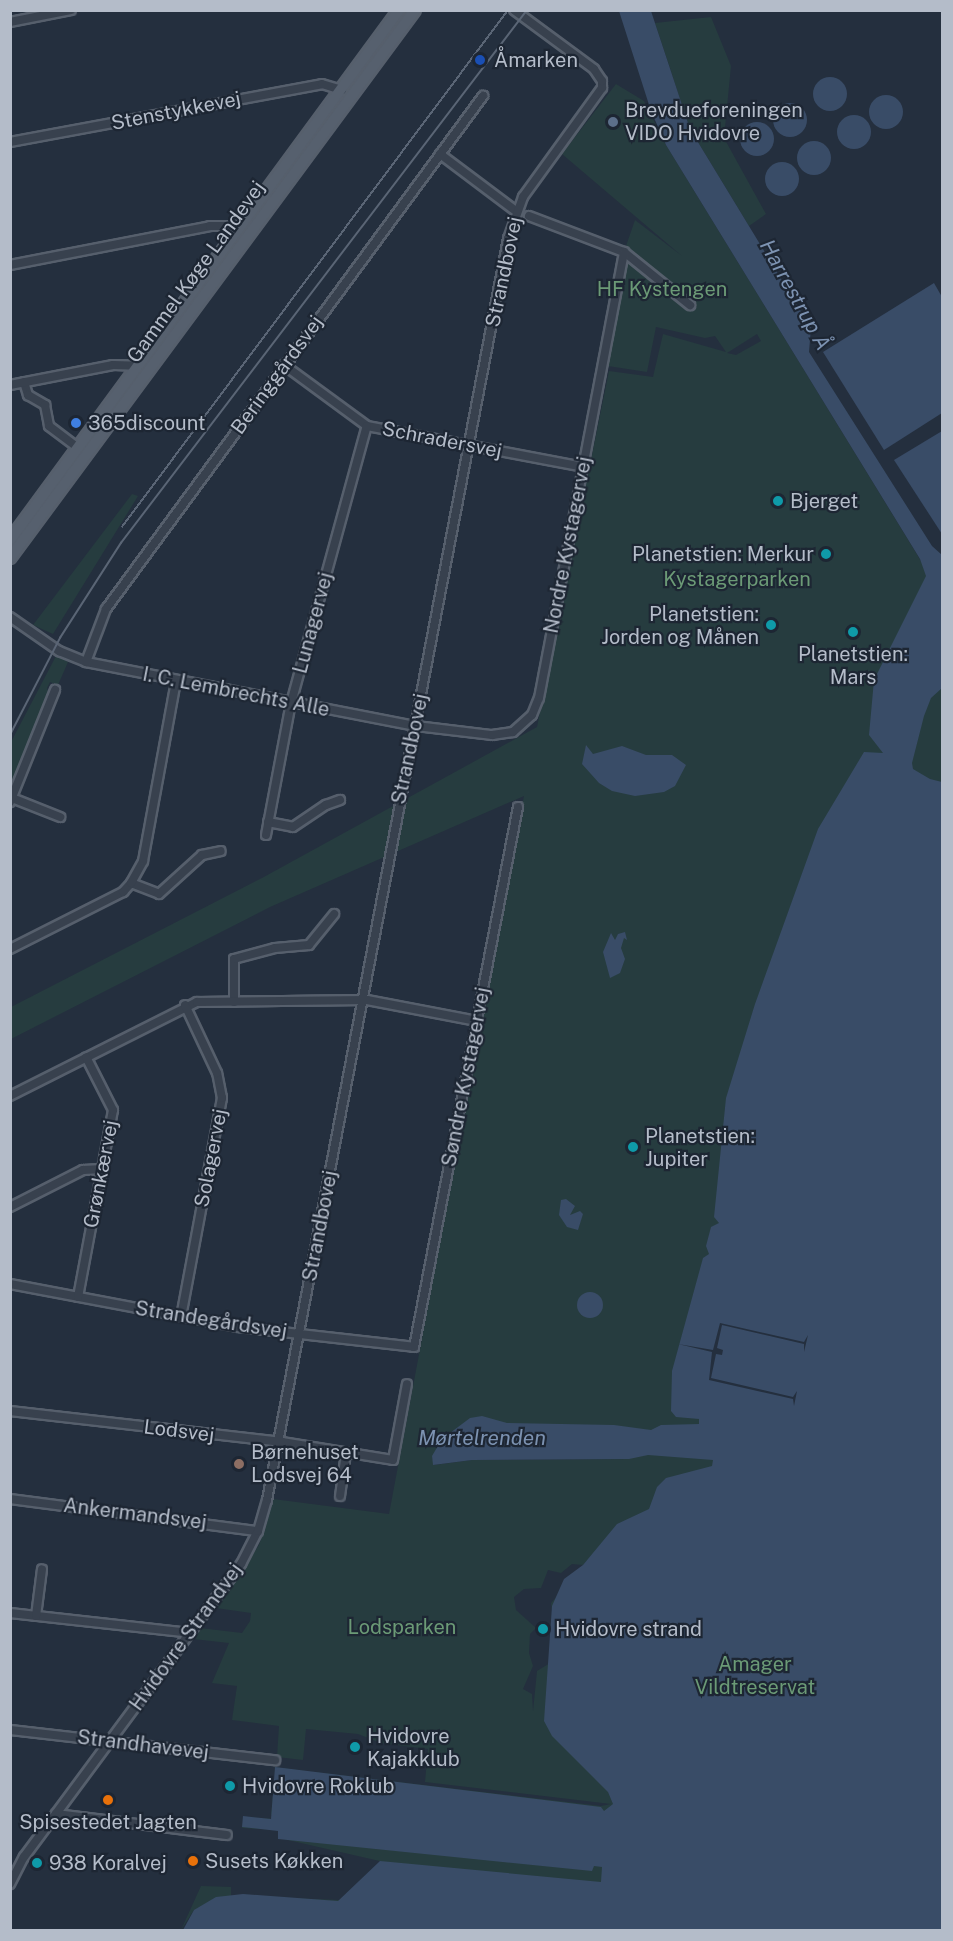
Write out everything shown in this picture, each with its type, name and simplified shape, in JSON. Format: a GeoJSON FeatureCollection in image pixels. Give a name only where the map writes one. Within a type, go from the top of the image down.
{"type":"FeatureCollection","features":[{"type":"Feature","properties":{"kind":"main road","name":"Gammel Køge Landevej"},"geometry":{"type":"LineString","coordinates":[[10,540],[399,10]]}},
{"type":"Feature","properties":{"kind":"main road","name":"Gammel Køge Landevej"},"geometry":{"type":"LineString","coordinates":[[10,558],[415,10]]}},
{"type":"Feature","properties":{"kind":"street"},"geometry":{"type":"LineString","coordinates":[[10,22],[71,10]]}},
{"type":"Feature","properties":{"kind":"street","name":"Strandbovej"},"geometry":{"type":"LineString","coordinates":[[278,1442],[516,211],[590,108],[602,81],[594,69],[514,10]]}},
{"type":"Feature","properties":{"kind":"street","name":"Stenstykkevej"},"geometry":{"type":"LineString","coordinates":[[10,142],[322,84],[342,90]]}},
{"type":"Feature","properties":{"kind":"street","name":"Beringgårdsvej"},"geometry":{"type":"LineString","coordinates":[[86,662],[106,609],[483,96]]}},
{"type":"Feature","properties":{"kind":"street"},"geometry":{"type":"LineString","coordinates":[[440,154],[516,211]]}},
{"type":"Feature","properties":{"kind":"street"},"geometry":{"type":"LineString","coordinates":[[529,216],[624,252],[690,305]]}},
{"type":"Feature","properties":{"kind":"street"},"geometry":{"type":"LineString","coordinates":[[10,265],[210,226],[240,226]]}},
{"type":"Feature","properties":{"kind":"street"},"geometry":{"type":"LineString","coordinates":[[210,226],[222,229],[229,241]]}},
{"type":"Feature","properties":{"kind":"street","name":"Nordre Kystagervej"},"geometry":{"type":"LineString","coordinates":[[416,726],[492,735],[513,732],[532,715],[540,696],[624,252]]}},
{"type":"Feature","properties":{"kind":"street"},"geometry":{"type":"LineString","coordinates":[[10,385],[113,365],[138,366]]}},
{"type":"Feature","properties":{"kind":"street"},"geometry":{"type":"LineString","coordinates":[[113,365],[120,368],[125,383]]}},
{"type":"Feature","properties":{"kind":"street","name":"Schradersvej"},"geometry":{"type":"LineString","coordinates":[[284,365],[367,426],[583,467]]}},
{"type":"Feature","properties":{"kind":"street"},"geometry":{"type":"LineString","coordinates":[[24,382],[28,395],[45,405],[49,426],[78,448]]}},
{"type":"Feature","properties":{"kind":"street","name":"Lunagervej"},"geometry":{"type":"LineString","coordinates":[[266,835],[291,703],[367,426]]}},
{"type":"Feature","properties":{"kind":"street","name":"I. C. Lembrechts Alle"},"geometry":{"type":"LineString","coordinates":[[10,617],[59,651],[86,662],[416,726]]}},
{"type":"Feature","properties":{"kind":"street"},"geometry":{"type":"LineString","coordinates":[[10,949],[123,892],[131,884],[143,861],[176,681]]}},
{"type":"Feature","properties":{"kind":"street"},"geometry":{"type":"LineString","coordinates":[[55,690],[11,800],[60,817]]}},
{"type":"Feature","properties":{"kind":"street"},"geometry":{"type":"LineString","coordinates":[[268,822],[293,827],[326,805],[340,801]]}},
{"type":"Feature","properties":{"kind":"street","name":"Søndre Kystagervej"},"geometry":{"type":"LineString","coordinates":[[414,1347],[518,807]]}},
{"type":"Feature","properties":{"kind":"street"},"geometry":{"type":"LineString","coordinates":[[131,884],[159,894],[202,855],[220,851]]}},
{"type":"Feature","properties":{"kind":"street"},"geometry":{"type":"LineString","coordinates":[[234,1002],[234,959],[275,948],[309,945],[334,914]]}},
{"type":"Feature","properties":{"kind":"street"},"geometry":{"type":"LineString","coordinates":[[10,1096],[184,1005],[363,1000],[477,1021]]}},
{"type":"Feature","properties":{"kind":"street","name":"Solagervej"},"geometry":{"type":"LineString","coordinates":[[181,1317],[222,1098],[218,1073],[184,1005]]}},
{"type":"Feature","properties":{"kind":"street","name":"Grønkærvej"},"geometry":{"type":"LineString","coordinates":[[78,1297],[113,1110],[86,1057]]}},
{"type":"Feature","properties":{"kind":"street"},"geometry":{"type":"LineString","coordinates":[[10,1207],[83,1170],[103,1169]]}},
{"type":"Feature","properties":{"kind":"street","name":"Strandegårdsvej"},"geometry":{"type":"LineString","coordinates":[[10,1284],[181,1317],[299,1335],[414,1347]]}},
{"type":"Feature","properties":{"kind":"street","name":"Lodsvej"},"geometry":{"type":"LineString","coordinates":[[10,1411],[278,1442],[393,1460],[407,1384]]}},
{"type":"Feature","properties":{"kind":"street","name":"Hvidovre Strandvej"},"geometry":{"type":"LineString","coordinates":[[10,1884],[24,1857],[241,1564],[258,1531],[278,1442]]}},
{"type":"Feature","properties":{"kind":"street"},"geometry":{"type":"LineString","coordinates":[[340,1496],[346,1453]]}},
{"type":"Feature","properties":{"kind":"street","name":"Ankermandsvej"},"geometry":{"type":"LineString","coordinates":[[10,1499],[258,1531]]}},
{"type":"Feature","properties":{"kind":"street"},"geometry":{"type":"LineString","coordinates":[[36,1616],[42,1569]]}},
{"type":"Feature","properties":{"kind":"street"},"geometry":{"type":"LineString","coordinates":[[10,1613],[190,1633]]}},
{"type":"Feature","properties":{"kind":"street","name":"Strandhavevej"},"geometry":{"type":"LineString","coordinates":[[10,1730],[275,1760]]}},
{"type":"Feature","properties":{"kind":"street"},"geometry":{"type":"LineString","coordinates":[[56,1814],[227,1835]]}},
{"type":"Feature","properties":{"kind":"green space"},"geometry":{"type":"Polygon","coordinates":[[[711,17],[731,66],[724,138],[766,214],[749,226],[690,129],[655,23],[711,17]]]}},
{"type":"Feature","properties":{"kind":"green space"},"geometry":{"type":"Polygon","coordinates":[[[616,84],[644,101],[666,145],[921,561],[942,559],[942,1930],[194,1910],[181,1930],[201,1886],[231,1887],[231,1896],[341,1900],[384,1862],[279,1838],[280,1830],[242,1828],[244,1817],[307,1821],[271,1815],[274,1783],[290,1785],[274,1767],[312,1772],[314,1784],[314,1772],[601,1806],[611,1804],[425,1782],[428,1749],[381,1743],[358,1734],[306,1729],[303,1760],[277,1757],[279,1726],[232,1720],[237,1686],[212,1683],[229,1643],[193,1639],[200,1628],[242,1633],[250,1621],[251,1613],[216,1608],[259,1545],[273,1499],[389,1514],[524,796],[270,907],[11,1039],[11,1007],[262,878],[537,727],[609,371],[653,377],[663,334],[726,352],[715,336],[705,338],[656,327],[647,372],[608,366],[630,250],[626,246],[635,220],[682,256],[562,154],[616,84]],[[757,334],[727,353],[736,355],[761,341],[757,334]],[[432,1456],[434,1465],[472,1460],[629,1459],[432,1456]],[[621,1523],[583,1565],[572,1564],[561,1573],[548,1570],[541,1588],[524,1589],[514,1597],[516,1610],[536,1628],[530,1634],[529,1653],[533,1666],[523,1689],[532,1694],[533,1711],[537,1671],[550,1663],[556,1641],[551,1603],[621,1523]]]}},
{"type":"Feature","properties":{"kind":"green space"},"geometry":{"type":"Polygon","coordinates":[[[132,494],[138,496],[53,634],[33,625],[132,494]]]}},
{"type":"Feature","properties":{"kind":"green space"},"geometry":{"type":"Polygon","coordinates":[[[56,656],[68,662],[58,685],[50,682],[47,688],[49,694],[11,793],[11,742],[56,656]]]}},
{"type":"Feature","properties":{"kind":"water","name":"Amager Vildtreservat"},"geometry":{"type":"Polygon","coordinates":[[[619,11],[651,11],[690,129],[811,328],[809,352],[932,546],[942,555],[942,688],[931,698],[912,763],[913,769],[930,779],[942,782],[942,1930],[183,1930],[194,1910],[216,1897],[243,1894],[338,1901],[380,1861],[601,1882],[602,1867],[594,1866],[592,1871],[278,1839],[278,1831],[242,1827],[243,1816],[271,1819],[275,1767],[601,1807],[604,1811],[613,1804],[608,1792],[552,1736],[544,1721],[552,1606],[564,1579],[583,1565],[617,1524],[649,1509],[657,1487],[666,1478],[712,1466],[713,1460],[648,1455],[629,1459],[472,1460],[433,1465],[432,1456],[442,1439],[470,1418],[482,1416],[507,1423],[614,1425],[651,1430],[661,1425],[699,1424],[699,1419],[676,1417],[671,1411],[672,1371],[703,1258],[709,1254],[706,1246],[711,1227],[719,1223],[714,1217],[726,1098],[755,1004],[818,829],[864,752],[883,753],[869,735],[874,680],[926,576],[920,559],[666,145],[651,111],[619,11]]]}},
{"type":"Feature","properties":{"kind":"water"},"geometry":{"type":"Polygon","coordinates":[[[830,77],[842,82],[847,94],[842,106],[830,111],[818,106],[813,94],[818,82],[830,77]]]}},
{"type":"Feature","properties":{"kind":"water"},"geometry":{"type":"Polygon","coordinates":[[[886,95],[898,100],[903,112],[898,124],[886,129],[874,124],[869,112],[874,100],[886,95]]]}},
{"type":"Feature","properties":{"kind":"water"},"geometry":{"type":"Polygon","coordinates":[[[790,103],[802,108],[807,120],[802,132],[790,137],[778,132],[773,120],[778,108],[790,103]]]}},
{"type":"Feature","properties":{"kind":"water"},"geometry":{"type":"Polygon","coordinates":[[[854,115],[866,120],[871,132],[866,144],[854,149],[842,144],[837,132],[842,120],[854,115]]]}},
{"type":"Feature","properties":{"kind":"water"},"geometry":{"type":"Polygon","coordinates":[[[757,122],[769,127],[774,139],[769,151],[757,156],[745,151],[740,139],[745,127],[757,122]]]}},
{"type":"Feature","properties":{"kind":"water"},"geometry":{"type":"Polygon","coordinates":[[[814,141],[826,146],[831,158],[826,170],[814,175],[802,170],[797,158],[802,146],[814,141]]]}},
{"type":"Feature","properties":{"kind":"water"},"geometry":{"type":"Polygon","coordinates":[[[782,162],[794,167],[799,179],[794,191],[782,196],[770,191],[765,179],[770,167],[782,162]]]}},
{"type":"Feature","properties":{"kind":"water"},"geometry":{"type":"Polygon","coordinates":[[[934,283],[942,297],[942,413],[884,450],[823,352],[934,283]]]}},
{"type":"Feature","properties":{"kind":"water"},"geometry":{"type":"Polygon","coordinates":[[[942,431],[942,534],[894,460],[942,431]]]}},
{"type":"Feature","properties":{"kind":"water"},"geometry":{"type":"Polygon","coordinates":[[[586,745],[593,754],[622,746],[646,755],[672,755],[686,765],[675,786],[664,792],[635,796],[612,791],[599,783],[582,764],[586,745]]]}},
{"type":"Feature","properties":{"kind":"water"},"geometry":{"type":"Polygon","coordinates":[[[625,932],[627,940],[624,938],[621,948],[625,959],[620,973],[610,978],[603,952],[611,933],[615,940],[618,934],[625,932]]]}},
{"type":"Feature","properties":{"kind":"water"},"geometry":{"type":"Polygon","coordinates":[[[566,1199],[575,1206],[570,1215],[580,1211],[583,1214],[578,1230],[567,1227],[559,1215],[561,1200],[566,1199]]]}},
{"type":"Feature","properties":{"kind":"water"},"geometry":{"type":"Polygon","coordinates":[[[590,1292],[599,1296],[603,1305],[599,1314],[590,1318],[581,1314],[577,1305],[581,1296],[590,1292]]]}},
{"type":"Feature","properties":{"kind":"pier"},"geometry":{"type":"Polygon","coordinates":[[[720,1323],[804,1342],[808,1335],[804,1352],[804,1344],[722,1325],[717,1348],[723,1350],[722,1355],[716,1354],[711,1378],[793,1397],[797,1391],[794,1406],[793,1399],[709,1380],[712,1352],[678,1344],[713,1350],[720,1323]]]}},
{"type":"Feature","properties":{"kind":"tram line"},"geometry":{"type":"LineString","coordinates":[[122,527],[508,10]]}},
{"type":"Feature","properties":{"kind":"tram line"},"geometry":{"type":"LineString","coordinates":[[10,735],[60,638],[121,543],[527,10]]}},
{"type":"Feature","properties":{"kind":"place","name":"Åmarken"},"geometry":{"type":"Point","coordinates":[480,60]}},
{"type":"Feature","properties":{"kind":"place","name":"Brevdueforeningen VIDO Hvidovre"},"geometry":{"type":"Point","coordinates":[613,122]}},
{"type":"Feature","properties":{"kind":"place","name":"365discount"},"geometry":{"type":"Point","coordinates":[76,423]}},
{"type":"Feature","properties":{"kind":"place","name":"Bjerget"},"geometry":{"type":"Point","coordinates":[778,501]}},
{"type":"Feature","properties":{"kind":"place","name":"Planetstien: Merkur"},"geometry":{"type":"Point","coordinates":[826,554]}},
{"type":"Feature","properties":{"kind":"place","name":"Planetstien: Jorden og Månen"},"geometry":{"type":"Point","coordinates":[771,625]}},
{"type":"Feature","properties":{"kind":"place","name":"Planetstien: Mars"},"geometry":{"type":"Point","coordinates":[853,632]}},
{"type":"Feature","properties":{"kind":"place","name":"Planetstien: Jupiter"},"geometry":{"type":"Point","coordinates":[633,1147]}},
{"type":"Feature","properties":{"kind":"place","name":"Børnehuset Lodsvej 64"},"geometry":{"type":"Point","coordinates":[239,1464]}},
{"type":"Feature","properties":{"kind":"place","name":"Hvidovre strand"},"geometry":{"type":"Point","coordinates":[543,1629]}},
{"type":"Feature","properties":{"kind":"place","name":"Hvidovre Kajakklub"},"geometry":{"type":"Point","coordinates":[355,1747]}},
{"type":"Feature","properties":{"kind":"place","name":"Hvidovre Roklub"},"geometry":{"type":"Point","coordinates":[230,1786]}},
{"type":"Feature","properties":{"kind":"place","name":"Spisestedet Jagten"},"geometry":{"type":"Point","coordinates":[108,1800]}},
{"type":"Feature","properties":{"kind":"place","name":"Susets Køkken"},"geometry":{"type":"Point","coordinates":[193,1861]}},
{"type":"Feature","properties":{"kind":"place","name":"938 Koralvej"},"geometry":{"type":"Point","coordinates":[37,1863]}},
{"type":"Feature","properties":{"kind":"park label","name":"HF Kystengen"},"geometry":{"type":"Point","coordinates":[662,289]}},
{"type":"Feature","properties":{"kind":"park label","name":"Kystagerparken"},"geometry":{"type":"Point","coordinates":[737,579]}},
{"type":"Feature","properties":{"kind":"park label","name":"Lodsparken"},"geometry":{"type":"Point","coordinates":[402,1627]}},
{"type":"Feature","properties":{"kind":"water label","name":"Harrestrup Å"},"geometry":{"type":"Point","coordinates":[795,295]}},
{"type":"Feature","properties":{"kind":"water label","name":"Mørtelrenden"},"geometry":{"type":"Point","coordinates":[482,1438]}}]}
